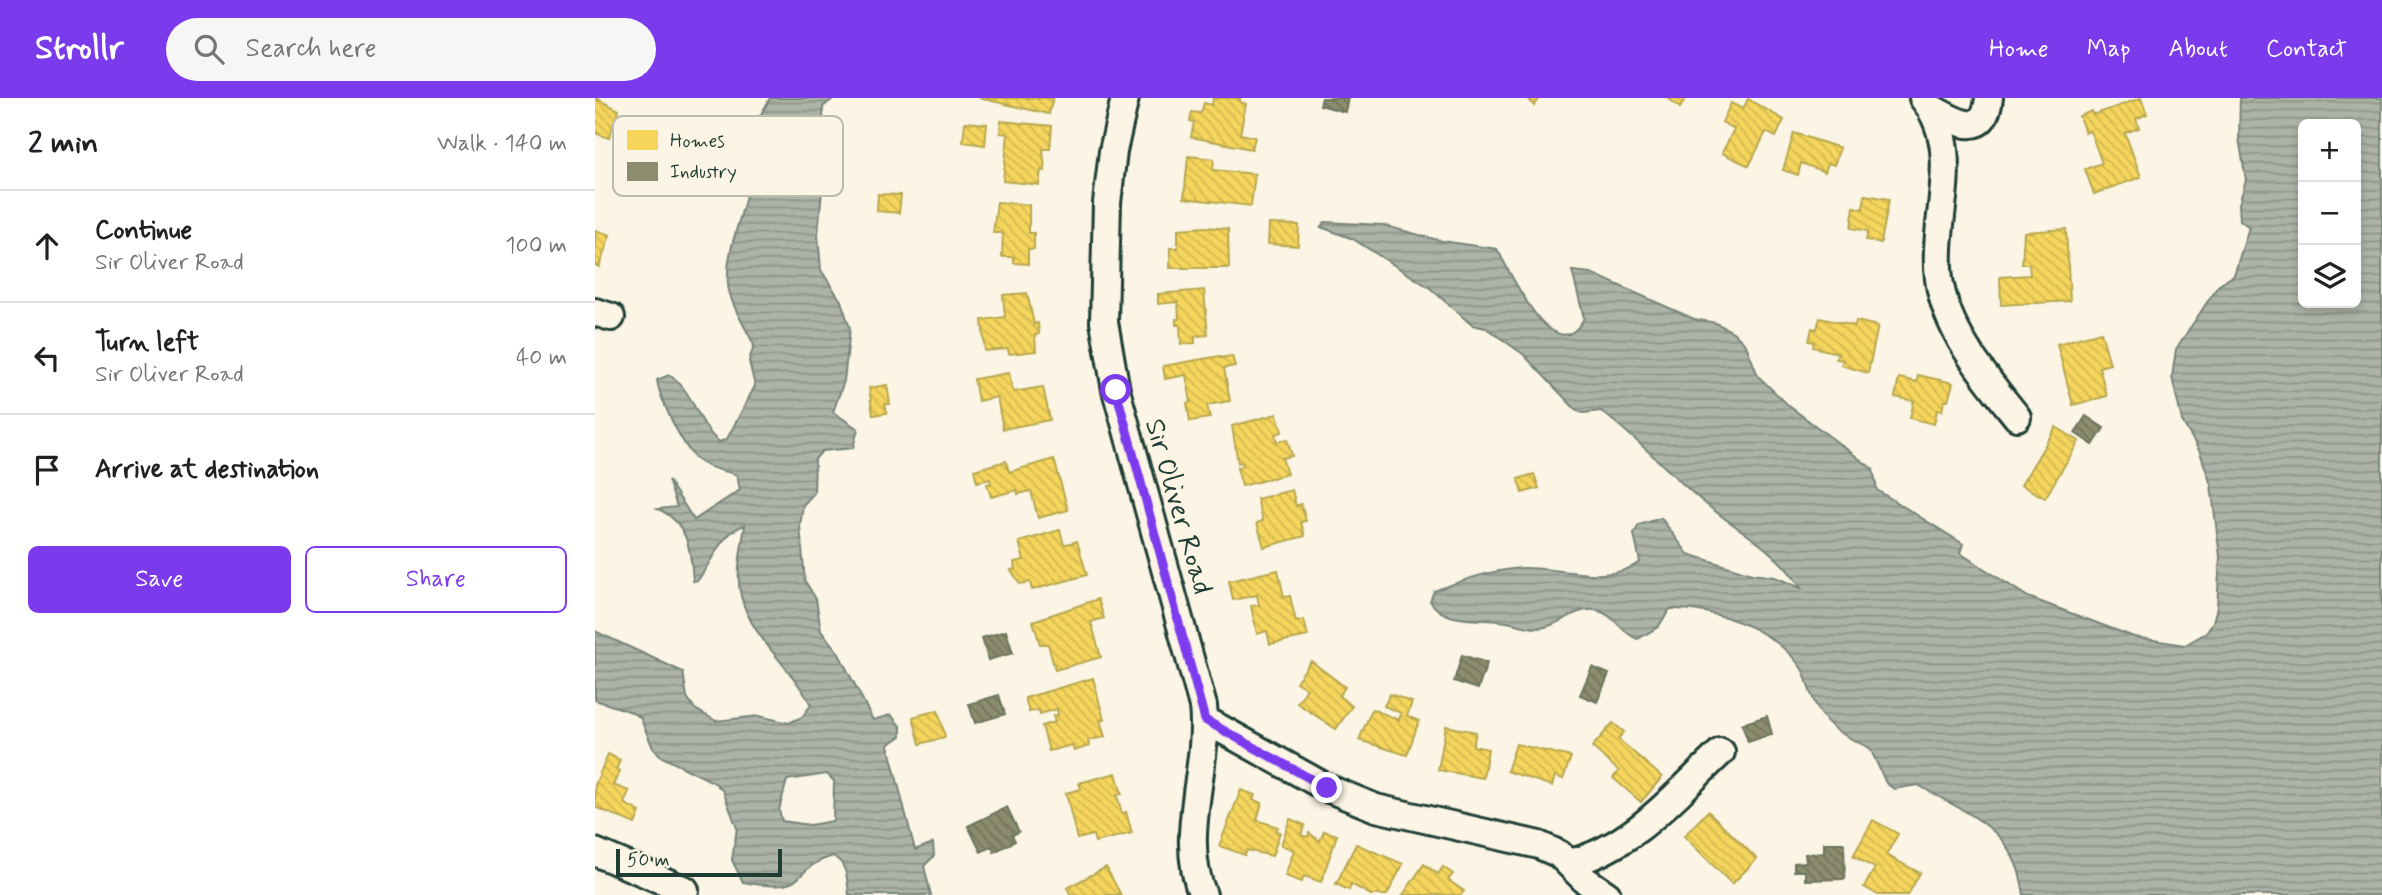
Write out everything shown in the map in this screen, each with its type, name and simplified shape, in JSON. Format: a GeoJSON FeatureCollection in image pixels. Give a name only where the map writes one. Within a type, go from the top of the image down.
{"type":"FeatureCollection","features":[{"type":"Feature","properties":{"kind":"street","name":"Sir Oliver Road"},"geometry":{"type":"LineString","coordinates":[[1125,98],[1113,151],[1107,203],[1104,322],[1116,390],[1205,720],[1193,841],[1194,866],[1203,895]]}},
{"type":"Feature","properties":{"kind":"street"},"geometry":{"type":"LineString","coordinates":[[1927,103],[1961,124],[1970,126],[1979,121],[1986,111],[1989,98]]}},
{"type":"Feature","properties":{"kind":"street"},"geometry":{"type":"LineString","coordinates":[[1927,103],[1941,128],[1945,149],[1938,250],[1939,279],[1945,307],[1987,380],[2017,416]]}},
{"type":"Feature","properties":{"kind":"street"},"geometry":{"type":"LineString","coordinates":[[1205,720],[1327,788],[1376,808],[1539,845],[1559,854],[1585,880],[1607,895]]}},
{"type":"Feature","properties":{"kind":"street"},"geometry":{"type":"LineString","coordinates":[[1570,863],[1596,857],[1620,843],[1721,752]]}},
{"type":"Feature","properties":{"kind":"street"},"geometry":{"type":"LineString","coordinates":[[595,852],[685,890]]}},
{"type":"Feature","properties":{"kind":"shaded area"},"geometry":{"type":"Polygon","coordinates":[[[770,98],[834,98],[823,107],[823,116],[760,116],[770,98]]]}},
{"type":"Feature","properties":{"kind":"shaded area"},"geometry":{"type":"Polygon","coordinates":[[[2240,98],[2382,98],[2382,895],[2024,895],[2019,872],[2011,854],[1988,826],[1918,785],[1894,789],[1886,783],[1870,748],[1842,734],[1828,723],[1817,707],[1800,666],[1774,641],[1758,631],[1705,612],[1670,609],[1658,627],[1638,639],[1607,615],[1594,610],[1579,612],[1551,625],[1537,628],[1452,617],[1436,608],[1430,601],[1434,591],[1466,579],[1500,571],[1538,568],[1598,574],[1627,569],[1640,562],[1634,534],[1639,525],[1661,518],[1688,554],[1752,574],[1775,577],[1801,588],[1767,550],[1714,511],[1601,411],[1583,413],[1576,410],[1523,354],[1486,328],[1472,325],[1430,288],[1353,239],[1321,227],[1325,222],[1382,225],[1442,241],[1497,249],[1535,314],[1547,327],[1560,334],[1573,332],[1584,318],[1572,271],[1591,273],[1694,319],[1716,323],[1733,332],[1746,345],[1758,376],[1789,406],[1873,469],[1877,490],[1963,544],[1960,553],[2028,597],[2134,637],[2185,645],[2206,633],[2213,622],[2217,607],[2220,557],[2211,485],[2200,452],[2182,421],[2172,377],[2176,349],[2218,286],[2234,275],[2249,227],[2240,220],[2239,204],[2246,180],[2239,138],[2240,98]]]}},
{"type":"Feature","properties":{"kind":"shaded area"},"geometry":{"type":"Polygon","coordinates":[[[746,196],[821,196],[818,235],[821,270],[841,301],[850,328],[844,381],[833,412],[858,429],[853,448],[822,451],[815,459],[814,493],[803,505],[800,526],[805,581],[816,599],[821,631],[838,652],[873,720],[891,715],[901,727],[901,736],[888,745],[915,850],[933,843],[934,856],[924,866],[931,895],[849,895],[844,868],[833,856],[809,868],[790,883],[765,885],[743,882],[732,860],[737,828],[723,791],[715,783],[662,757],[653,748],[640,717],[595,700],[595,631],[683,672],[687,697],[695,709],[716,721],[759,716],[789,723],[802,717],[811,705],[753,625],[746,611],[739,578],[745,525],[729,534],[698,580],[693,581],[689,548],[682,530],[658,509],[677,507],[668,480],[694,520],[740,490],[737,475],[700,462],[687,448],[668,411],[657,380],[669,375],[677,381],[712,435],[719,442],[727,439],[755,386],[749,361],[754,345],[735,308],[728,285],[729,258],[746,196]],[[827,774],[787,780],[779,810],[782,821],[810,825],[833,821],[834,781],[827,774]]]}},
{"type":"Feature","properties":{"kind":"building: Homes"},"geometry":{"type":"Polygon","coordinates":[[[595,98],[619,110],[617,116],[613,116],[609,138],[595,133],[595,98]]]}},
{"type":"Feature","properties":{"kind":"building: Homes"},"geometry":{"type":"Polygon","coordinates":[[[979,98],[1053,98],[1049,114],[979,98]]]}},
{"type":"Feature","properties":{"kind":"building: Homes"},"geometry":{"type":"Polygon","coordinates":[[[1213,98],[1240,98],[1240,102],[1246,104],[1240,134],[1255,137],[1252,149],[1191,137],[1194,122],[1190,121],[1192,112],[1201,113],[1204,103],[1212,105],[1213,98]]]}},
{"type":"Feature","properties":{"kind":"building: Homes"},"geometry":{"type":"Polygon","coordinates":[[[1528,98],[1540,98],[1534,106],[1528,98]]]}},
{"type":"Feature","properties":{"kind":"building: Homes"},"geometry":{"type":"Polygon","coordinates":[[[1668,98],[1686,98],[1680,108],[1668,98]]]}},
{"type":"Feature","properties":{"kind":"building: Homes"},"geometry":{"type":"Polygon","coordinates":[[[2141,98],[2147,114],[2136,119],[2139,128],[2125,133],[2141,177],[2094,194],[2085,169],[2102,163],[2090,131],[2085,133],[2079,116],[2092,111],[2093,115],[2141,98]]]}},
{"type":"Feature","properties":{"kind":"building: Homes"},"geometry":{"type":"Polygon","coordinates":[[[1748,99],[1784,120],[1776,137],[1766,132],[1749,166],[1722,153],[1734,129],[1722,122],[1731,103],[1743,109],[1748,99]]]}},
{"type":"Feature","properties":{"kind":"building: Homes"},"geometry":{"type":"Polygon","coordinates":[[[1001,121],[1052,126],[1050,149],[1043,149],[1045,171],[1041,170],[1039,185],[1003,181],[1008,134],[1000,133],[1001,121]]]}},
{"type":"Feature","properties":{"kind":"building: Homes"},"geometry":{"type":"Polygon","coordinates":[[[965,122],[987,124],[985,145],[963,142],[965,122]]]}},
{"type":"Feature","properties":{"kind":"building: Homes"},"geometry":{"type":"Polygon","coordinates":[[[1794,133],[1840,148],[1834,165],[1828,163],[1825,172],[1801,163],[1798,175],[1783,170],[1794,133]]]}},
{"type":"Feature","properties":{"kind":"building: Homes"},"geometry":{"type":"Polygon","coordinates":[[[1188,156],[1214,159],[1213,170],[1255,174],[1251,206],[1184,198],[1188,156]]]}},
{"type":"Feature","properties":{"kind":"building: Homes"},"geometry":{"type":"Polygon","coordinates":[[[878,194],[901,195],[899,213],[877,211],[878,194]]]}},
{"type":"Feature","properties":{"kind":"building: Homes"},"geometry":{"type":"Polygon","coordinates":[[[1865,195],[1889,199],[1881,243],[1866,240],[1868,231],[1851,228],[1854,207],[1863,209],[1865,195]]]}},
{"type":"Feature","properties":{"kind":"building: Homes"},"geometry":{"type":"Polygon","coordinates":[[[997,202],[1029,205],[1029,233],[1034,233],[1034,249],[1028,249],[1028,264],[1014,263],[1014,257],[1002,257],[1003,233],[993,233],[997,202]]]}},
{"type":"Feature","properties":{"kind":"building: Homes"},"geometry":{"type":"Polygon","coordinates":[[[1269,224],[1299,225],[1298,246],[1268,244],[1269,224]]]}},
{"type":"Feature","properties":{"kind":"building: Homes"},"geometry":{"type":"Polygon","coordinates":[[[1178,229],[1228,229],[1229,268],[1170,268],[1170,248],[1178,248],[1178,229]]]}},
{"type":"Feature","properties":{"kind":"building: Homes"},"geometry":{"type":"Polygon","coordinates":[[[2066,229],[2070,301],[2001,305],[2000,277],[2030,275],[2029,264],[2022,264],[2024,232],[2066,229]]]}},
{"type":"Feature","properties":{"kind":"building: Homes"},"geometry":{"type":"Polygon","coordinates":[[[595,230],[610,235],[599,267],[595,265],[595,230]]]}},
{"type":"Feature","properties":{"kind":"building: Homes"},"geometry":{"type":"Polygon","coordinates":[[[1204,290],[1208,335],[1195,336],[1195,343],[1181,344],[1180,325],[1176,325],[1176,319],[1179,319],[1178,302],[1158,304],[1158,294],[1204,290]]]}},
{"type":"Feature","properties":{"kind":"building: Homes"},"geometry":{"type":"Polygon","coordinates":[[[1027,293],[1034,324],[1038,323],[1039,334],[1035,335],[1036,351],[1009,354],[1008,349],[985,351],[982,320],[1005,317],[1003,295],[1027,293]]]}},
{"type":"Feature","properties":{"kind":"building: Homes"},"geometry":{"type":"Polygon","coordinates":[[[1820,318],[1855,326],[1856,321],[1878,326],[1868,373],[1841,365],[1843,360],[1836,359],[1838,353],[1813,347],[1814,342],[1809,341],[1812,328],[1817,329],[1820,318]]]}},
{"type":"Feature","properties":{"kind":"building: Homes"},"geometry":{"type":"Polygon","coordinates":[[[2101,332],[2110,364],[2099,367],[2107,396],[2073,405],[2057,344],[2101,332]]]}},
{"type":"Feature","properties":{"kind":"building: Homes"},"geometry":{"type":"Polygon","coordinates":[[[1232,356],[1235,366],[1224,368],[1230,401],[1207,405],[1210,418],[1190,421],[1187,403],[1191,402],[1186,375],[1165,379],[1163,366],[1232,356]]]}},
{"type":"Feature","properties":{"kind":"building: Homes"},"geometry":{"type":"Polygon","coordinates":[[[1009,373],[1013,392],[1043,387],[1050,420],[1003,429],[997,397],[978,401],[974,379],[1009,373]]]}},
{"type":"Feature","properties":{"kind":"building: Homes"},"geometry":{"type":"Polygon","coordinates":[[[1918,375],[1953,383],[1948,401],[1944,401],[1942,411],[1937,410],[1934,424],[1910,418],[1914,401],[1895,397],[1899,378],[1917,382],[1918,375]]]}},
{"type":"Feature","properties":{"kind":"building: Homes"},"geometry":{"type":"Polygon","coordinates":[[[887,385],[890,404],[885,404],[887,413],[873,415],[869,388],[887,385]]]}},
{"type":"Feature","properties":{"kind":"building: Homes"},"geometry":{"type":"Polygon","coordinates":[[[1277,414],[1282,432],[1275,434],[1277,442],[1287,439],[1292,456],[1282,458],[1287,474],[1242,486],[1237,468],[1243,466],[1242,462],[1238,463],[1232,426],[1277,414]]]}},
{"type":"Feature","properties":{"kind":"building: Homes"},"geometry":{"type":"Polygon","coordinates":[[[2056,427],[2079,441],[2045,498],[2021,485],[2056,427]]]}},
{"type":"Feature","properties":{"kind":"building: Homes"},"geometry":{"type":"Polygon","coordinates":[[[1054,459],[1068,510],[1038,518],[1031,491],[1018,494],[1017,490],[991,497],[987,484],[991,483],[990,479],[977,482],[974,470],[1006,461],[1009,472],[1054,459]]]}},
{"type":"Feature","properties":{"kind":"building: Homes"},"geometry":{"type":"Polygon","coordinates":[[[1534,474],[1539,488],[1522,493],[1518,479],[1534,474]]]}},
{"type":"Feature","properties":{"kind":"building: Homes"},"geometry":{"type":"Polygon","coordinates":[[[1292,490],[1296,506],[1301,504],[1306,521],[1301,522],[1305,536],[1264,547],[1257,523],[1263,521],[1257,499],[1292,490]]]}},
{"type":"Feature","properties":{"kind":"building: Homes"},"geometry":{"type":"Polygon","coordinates":[[[1060,530],[1064,545],[1077,541],[1087,575],[1032,590],[1030,582],[1020,584],[1011,570],[1015,569],[1014,562],[1024,560],[1019,542],[1060,530]]]}},
{"type":"Feature","properties":{"kind":"building: Homes"},"geometry":{"type":"Polygon","coordinates":[[[1278,570],[1284,597],[1290,596],[1296,622],[1304,620],[1308,636],[1270,644],[1267,631],[1257,634],[1251,606],[1259,605],[1257,595],[1233,600],[1229,581],[1278,570]]]}},
{"type":"Feature","properties":{"kind":"building: Homes"},"geometry":{"type":"Polygon","coordinates":[[[1098,599],[1104,618],[1091,622],[1101,657],[1055,670],[1048,644],[1040,644],[1033,621],[1098,599]]]}},
{"type":"Feature","properties":{"kind":"building: Homes"},"geometry":{"type":"Polygon","coordinates":[[[1311,661],[1345,687],[1339,696],[1352,706],[1336,729],[1297,703],[1307,689],[1296,682],[1311,661]]]}},
{"type":"Feature","properties":{"kind":"building: Homes"},"geometry":{"type":"Polygon","coordinates":[[[1093,678],[1104,720],[1100,720],[1105,737],[1088,740],[1089,746],[1074,751],[1072,745],[1049,751],[1042,726],[1055,722],[1053,716],[1058,715],[1057,709],[1040,714],[1039,710],[1029,712],[1025,698],[1093,678]]]}},
{"type":"Feature","properties":{"kind":"building: Homes"},"geometry":{"type":"Polygon","coordinates":[[[1390,694],[1412,702],[1407,716],[1419,721],[1407,755],[1359,740],[1372,709],[1399,720],[1401,713],[1384,706],[1390,694]]]}},
{"type":"Feature","properties":{"kind":"building: Homes"},"geometry":{"type":"Polygon","coordinates":[[[938,710],[945,737],[920,744],[913,717],[938,710]]]}},
{"type":"Feature","properties":{"kind":"building: Homes"},"geometry":{"type":"Polygon","coordinates":[[[1613,723],[1624,732],[1618,739],[1662,777],[1641,802],[1613,778],[1619,771],[1592,747],[1613,723]]]}},
{"type":"Feature","properties":{"kind":"building: Homes"},"geometry":{"type":"Polygon","coordinates":[[[1446,726],[1476,732],[1473,746],[1488,749],[1483,778],[1438,770],[1446,726]]]}},
{"type":"Feature","properties":{"kind":"building: Homes"},"geometry":{"type":"Polygon","coordinates":[[[1516,744],[1571,757],[1563,779],[1555,776],[1552,786],[1507,771],[1516,744]]]}},
{"type":"Feature","properties":{"kind":"building: Homes"},"geometry":{"type":"Polygon","coordinates":[[[608,754],[620,760],[616,770],[620,771],[613,785],[629,791],[624,803],[640,812],[635,824],[595,807],[595,785],[608,754]]]}},
{"type":"Feature","properties":{"kind":"building: Homes"},"geometry":{"type":"Polygon","coordinates":[[[1116,773],[1122,794],[1117,795],[1122,814],[1126,812],[1132,833],[1095,842],[1093,835],[1077,839],[1066,793],[1081,789],[1079,783],[1116,773]]]}},
{"type":"Feature","properties":{"kind":"building: Homes"},"geometry":{"type":"Polygon","coordinates":[[[1241,790],[1255,795],[1253,800],[1262,803],[1257,820],[1278,827],[1276,831],[1280,832],[1272,856],[1247,850],[1245,855],[1219,846],[1241,790]]]}},
{"type":"Feature","properties":{"kind":"building: Homes"},"geometry":{"type":"Polygon","coordinates":[[[1708,811],[1757,859],[1732,884],[1684,836],[1708,811]]]}},
{"type":"Feature","properties":{"kind":"building: Homes"},"geometry":{"type":"Polygon","coordinates":[[[1290,819],[1305,825],[1301,835],[1308,837],[1309,833],[1320,841],[1324,831],[1337,835],[1321,882],[1304,876],[1302,882],[1285,876],[1294,850],[1281,845],[1290,819]]]}},
{"type":"Feature","properties":{"kind":"building: Homes"},"geometry":{"type":"Polygon","coordinates":[[[1873,820],[1898,834],[1886,855],[1920,873],[1908,895],[1878,895],[1864,887],[1875,868],[1853,856],[1873,820]]]}},
{"type":"Feature","properties":{"kind":"building: Homes"},"geometry":{"type":"Polygon","coordinates":[[[1356,844],[1403,864],[1387,895],[1371,895],[1351,884],[1349,890],[1336,884],[1356,844]]]}},
{"type":"Feature","properties":{"kind":"building: Homes"},"geometry":{"type":"Polygon","coordinates":[[[1424,864],[1438,874],[1443,867],[1453,874],[1448,880],[1464,891],[1461,895],[1403,895],[1424,864]]]}},
{"type":"Feature","properties":{"kind":"building: Homes"},"geometry":{"type":"Polygon","coordinates":[[[1106,867],[1121,895],[1071,895],[1067,888],[1106,867]]]}},
{"type":"Feature","properties":{"kind":"building: Industry"},"geometry":{"type":"Polygon","coordinates":[[[1322,98],[1348,98],[1345,112],[1320,105],[1322,98]]]}},
{"type":"Feature","properties":{"kind":"building: Industry"},"geometry":{"type":"Polygon","coordinates":[[[2086,416],[2104,428],[2093,445],[2075,433],[2086,416]]]}},
{"type":"Feature","properties":{"kind":"building: Industry"},"geometry":{"type":"Polygon","coordinates":[[[1006,631],[1013,653],[988,660],[982,638],[1006,631]]]}},
{"type":"Feature","properties":{"kind":"building: Industry"},"geometry":{"type":"Polygon","coordinates":[[[1462,655],[1487,663],[1478,689],[1454,681],[1462,655]]]}},
{"type":"Feature","properties":{"kind":"building: Industry"},"geometry":{"type":"Polygon","coordinates":[[[1592,667],[1609,674],[1597,702],[1580,695],[1592,667]]]}},
{"type":"Feature","properties":{"kind":"building: Industry"},"geometry":{"type":"Polygon","coordinates":[[[999,695],[1005,714],[975,723],[969,704],[999,695]]]}},
{"type":"Feature","properties":{"kind":"building: Industry"},"geometry":{"type":"Polygon","coordinates":[[[1767,716],[1772,734],[1748,742],[1742,724],[1767,716]]]}},
{"type":"Feature","properties":{"kind":"building: Industry"},"geometry":{"type":"Polygon","coordinates":[[[1007,807],[1019,832],[1012,835],[1015,841],[994,852],[992,846],[981,852],[968,826],[1007,807]]]}},
{"type":"Feature","properties":{"kind":"building: Industry"},"geometry":{"type":"Polygon","coordinates":[[[1824,843],[1844,843],[1845,879],[1805,880],[1805,871],[1794,871],[1794,863],[1806,862],[1805,854],[1824,853],[1824,843]]]}},
{"type":"Feature","properties":{"kind":"route"},"geometry":{"type":"LineString","coordinates":[[1116,390],[1205,720],[1327,788]]}}]}
